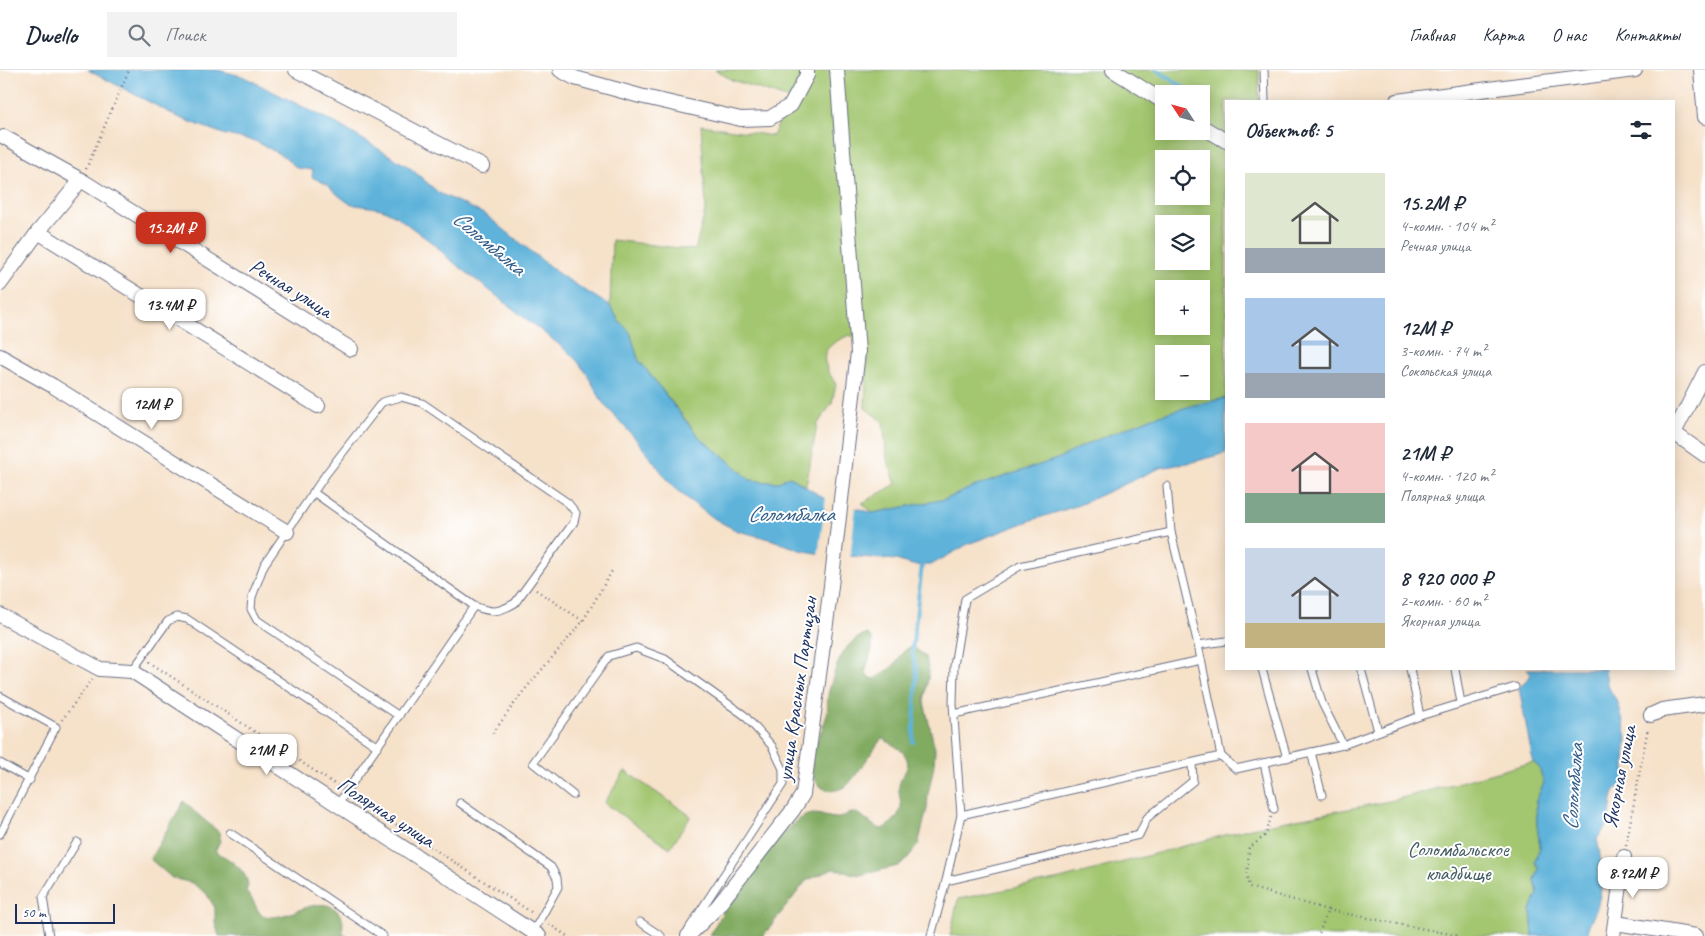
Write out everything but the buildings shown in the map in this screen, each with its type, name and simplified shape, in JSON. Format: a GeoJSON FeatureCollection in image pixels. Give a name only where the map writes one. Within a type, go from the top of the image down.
{"type":"FeatureCollection","features":[{"type":"Feature","properties":{"kind":"street"},"geometry":{"type":"LineString","coordinates":[[296,70],[482,166]]}},
{"type":"Feature","properties":{"kind":"street"},"geometry":{"type":"LineString","coordinates":[[560,70],[575,78],[741,119],[770,118],[791,104],[807,75],[807,70]]}},
{"type":"Feature","properties":{"kind":"street","name":"улица Красных Партизан"},"geometry":{"type":"LineString","coordinates":[[688,936],[717,907],[793,810],[803,794],[844,484],[858,352],[836,70]]}},
{"type":"Feature","properties":{"kind":"street"},"geometry":{"type":"LineString","coordinates":[[1113,70],[1155,96]]}},
{"type":"Feature","properties":{"kind":"street"},"geometry":{"type":"LineString","coordinates":[[1405,100],[1635,70]]}},
{"type":"Feature","properties":{"kind":"street"},"geometry":{"type":"LineString","coordinates":[[1701,70],[1705,117]]}},
{"type":"Feature","properties":{"kind":"street"},"geometry":{"type":"LineString","coordinates":[[1210,131],[1225,140]]}},
{"type":"Feature","properties":{"kind":"street","name":"Речная улица"},"geometry":{"type":"LineString","coordinates":[[4,137],[81,180],[351,349]]}},
{"type":"Feature","properties":{"kind":"street"},"geometry":{"type":"LineString","coordinates":[[0,284],[38,232],[81,180]]}},
{"type":"Feature","properties":{"kind":"street"},"geometry":{"type":"LineString","coordinates":[[38,232],[318,406]]}},
{"type":"Feature","properties":{"kind":"street"},"geometry":{"type":"LineString","coordinates":[[0,356],[53,386],[287,532]]}},
{"type":"Feature","properties":{"kind":"street"},"geometry":{"type":"LineString","coordinates":[[1675,431],[1705,372]]}},
{"type":"Feature","properties":{"kind":"street"},"geometry":{"type":"LineString","coordinates":[[1675,434],[1705,455]]}},
{"type":"Feature","properties":{"kind":"street","name":"Полярная улица"},"geometry":{"type":"LineString","coordinates":[[0,615],[100,669],[132,671],[536,934]]}},
{"type":"Feature","properties":{"kind":"street"},"geometry":{"type":"LineString","coordinates":[[1651,715],[1662,710],[1705,704]]}},
{"type":"Feature","properties":{"kind":"street","name":"Якорная улица"},"geometry":{"type":"LineString","coordinates":[[1615,929],[1624,857]]}},
{"type":"Feature","properties":{"kind":"street"},"geometry":{"type":"LineString","coordinates":[[1615,929],[1696,936]]}},
{"type":"Feature","properties":{"kind":"lane"},"geometry":{"type":"LineString","coordinates":[[1264,70],[1266,100]]}},
{"type":"Feature","properties":{"kind":"lane"},"geometry":{"type":"LineString","coordinates":[[313,492],[474,606],[487,611],[502,611],[515,603],[574,522],[576,513],[568,502],[422,403],[401,397],[382,402],[313,492],[264,565],[252,597],[251,610],[257,620],[398,716]]}},
{"type":"Feature","properties":{"kind":"lane"},"geometry":{"type":"LineString","coordinates":[[1167,486],[1171,532],[1198,645],[1221,756],[1236,769],[1343,745],[1420,716],[1515,687]]}},
{"type":"Feature","properties":{"kind":"lane"},"geometry":{"type":"LineString","coordinates":[[931,936],[961,815],[954,714],[954,666],[965,599],[1020,566],[1171,532]]}},
{"type":"Feature","properties":{"kind":"lane"},"geometry":{"type":"LineString","coordinates":[[338,804],[474,606]]}},
{"type":"Feature","properties":{"kind":"lane"},"geometry":{"type":"LineString","coordinates":[[132,671],[168,621],[177,617],[188,619],[378,747]]}},
{"type":"Feature","properties":{"kind":"lane"},"geometry":{"type":"LineString","coordinates":[[1198,645],[1225,641]]}},
{"type":"Feature","properties":{"kind":"lane"},"geometry":{"type":"LineString","coordinates":[[573,795],[533,764],[609,656],[636,648],[665,659],[744,715],[772,746],[782,769],[783,784],[684,936]]}},
{"type":"Feature","properties":{"kind":"lane"},"geometry":{"type":"LineString","coordinates":[[954,714],[1201,660]]}},
{"type":"Feature","properties":{"kind":"lane"},"geometry":{"type":"LineString","coordinates":[[1262,670],[1287,758]]}},
{"type":"Feature","properties":{"kind":"lane"},"geometry":{"type":"LineString","coordinates":[[1312,670],[1322,703],[1343,745]]}},
{"type":"Feature","properties":{"kind":"lane"},"geometry":{"type":"LineString","coordinates":[[1361,670],[1378,731]]}},
{"type":"Feature","properties":{"kind":"lane"},"geometry":{"type":"LineString","coordinates":[[1410,670],[1420,716]]}},
{"type":"Feature","properties":{"kind":"lane"},"geometry":{"type":"LineString","coordinates":[[1455,670],[1460,703]]}},
{"type":"Feature","properties":{"kind":"lane"},"geometry":{"type":"LineString","coordinates":[[0,696],[56,727],[30,780],[0,834]]}},
{"type":"Feature","properties":{"kind":"lane"},"geometry":{"type":"LineString","coordinates":[[1311,752],[1322,795]]}},
{"type":"Feature","properties":{"kind":"lane"},"geometry":{"type":"LineString","coordinates":[[961,815],[1221,756]]}},
{"type":"Feature","properties":{"kind":"lane"},"geometry":{"type":"LineString","coordinates":[[946,881],[1140,835],[1147,818],[1193,781],[1192,762]]}},
{"type":"Feature","properties":{"kind":"lane"},"geometry":{"type":"LineString","coordinates":[[0,763],[30,780]]}},
{"type":"Feature","properties":{"kind":"lane"},"geometry":{"type":"LineString","coordinates":[[1264,763],[1274,809]]}},
{"type":"Feature","properties":{"kind":"lane"},"geometry":{"type":"LineString","coordinates":[[460,803],[551,867],[557,878],[558,887],[536,934]]}},
{"type":"Feature","properties":{"kind":"lane"},"geometry":{"type":"LineString","coordinates":[[230,833],[384,936]]}},
{"type":"Feature","properties":{"kind":"lane"},"geometry":{"type":"LineString","coordinates":[[50,936],[43,897],[77,842]]}},
{"type":"Feature","properties":{"kind":"lane"},"geometry":{"type":"LineString","coordinates":[[640,922],[661,936]]}},
{"type":"Feature","properties":{"kind":"path"},"geometry":{"type":"LineString","coordinates":[[81,180],[129,70]]}},
{"type":"Feature","properties":{"kind":"path"},"geometry":{"type":"LineString","coordinates":[[493,733],[522,693],[582,622],[612,571]]}},
{"type":"Feature","properties":{"kind":"path"},"geometry":{"type":"LineString","coordinates":[[528,585],[582,622]]}},
{"type":"Feature","properties":{"kind":"path"},"geometry":{"type":"LineString","coordinates":[[56,727],[100,669]]}},
{"type":"Feature","properties":{"kind":"path","name":"Якорная улица"},"geometry":{"type":"LineString","coordinates":[[1624,857],[1651,715]]}},
{"type":"Feature","properties":{"kind":"path"},"geometry":{"type":"LineString","coordinates":[[1274,809],[1266,835],[1249,848],[1247,876],[1249,887],[1328,910],[1460,936]]}},
{"type":"Feature","properties":{"kind":"path"},"geometry":{"type":"LineString","coordinates":[[1318,936],[1328,910]]}},
{"type":"Feature","properties":{"kind":"green space"},"geometry":{"type":"Polygon","coordinates":[[[715,70],[1259,70],[1259,100],[1225,100],[1225,398],[1153,417],[1087,444],[1060,458],[973,487],[946,499],[873,513],[862,503],[896,484],[887,459],[883,422],[865,408],[867,347],[850,335],[833,344],[825,354],[826,367],[836,384],[832,403],[817,425],[806,486],[789,476],[779,482],[750,480],[700,438],[638,359],[630,332],[620,322],[610,306],[612,240],[695,250],[706,208],[701,125],[773,136],[789,99],[732,80],[715,70]]]}},
{"type":"Feature","properties":{"kind":"green space"},"geometry":{"type":"Polygon","coordinates":[[[867,634],[872,638],[872,648],[865,673],[868,677],[874,679],[888,670],[905,650],[912,646],[925,656],[927,662],[929,672],[924,702],[935,749],[927,809],[918,845],[906,860],[898,866],[860,875],[833,869],[806,881],[763,936],[710,936],[725,909],[767,852],[795,823],[805,816],[816,814],[837,818],[856,813],[874,826],[882,829],[892,822],[899,813],[901,807],[899,786],[908,765],[902,751],[882,738],[845,787],[826,790],[820,786],[812,771],[816,744],[826,718],[828,694],[837,665],[851,643],[867,634]]]}},
{"type":"Feature","properties":{"kind":"green space","name":"Соломбальское кладбище"},"geometry":{"type":"Polygon","coordinates":[[[1533,762],[1539,767],[1544,783],[1536,801],[1540,847],[1535,861],[1539,868],[1535,880],[1538,893],[1531,910],[1533,936],[950,936],[958,899],[1060,879],[1251,828],[1394,800],[1533,762]]]}},
{"type":"Feature","properties":{"kind":"green space"},"geometry":{"type":"Polygon","coordinates":[[[625,771],[691,816],[670,848],[604,803],[625,771]]]}},
{"type":"Feature","properties":{"kind":"green space"},"geometry":{"type":"Polygon","coordinates":[[[184,801],[220,833],[220,841],[215,851],[236,865],[244,874],[248,885],[246,892],[260,914],[270,917],[281,916],[314,905],[324,905],[333,908],[341,916],[343,933],[348,936],[219,936],[215,922],[215,908],[206,893],[192,883],[172,878],[150,859],[184,801]]]}},
{"type":"Feature","properties":{"kind":"water","name":"Соломбалка"},"geometry":{"type":"Polygon","coordinates":[[[88,70],[217,70],[242,76],[337,124],[409,167],[439,193],[486,215],[559,274],[610,306],[620,322],[630,332],[638,359],[685,420],[700,438],[750,480],[779,482],[789,476],[825,499],[873,513],[946,499],[973,487],[1060,458],[1087,444],[1153,417],[1225,398],[1225,453],[1160,468],[1079,505],[968,544],[931,565],[912,565],[896,560],[816,553],[738,531],[710,516],[674,488],[635,438],[603,403],[587,374],[566,350],[396,216],[382,209],[350,204],[326,184],[312,177],[313,170],[297,168],[285,157],[255,141],[226,135],[180,118],[88,70]]]}},
{"type":"Feature","properties":{"kind":"water","name":"Соломбалка"},"geometry":{"type":"Polygon","coordinates":[[[1528,670],[1605,670],[1607,685],[1618,703],[1627,737],[1625,769],[1628,779],[1614,793],[1607,823],[1597,839],[1602,884],[1598,905],[1588,927],[1589,936],[1533,936],[1531,910],[1538,893],[1535,880],[1539,868],[1535,862],[1540,847],[1536,801],[1544,783],[1539,767],[1533,762],[1519,688],[1531,675],[1528,670]]]}},
{"type":"Feature","properties":{"kind":"pier"},"geometry":{"type":"Polygon","coordinates":[[[826,497],[856,506],[850,559],[818,556],[826,497]]]}},
{"type":"Feature","properties":{"kind":"waterway"},"geometry":{"type":"LineString","coordinates":[[1157,70],[1180,85]]}},
{"type":"Feature","properties":{"kind":"waterway"},"geometry":{"type":"LineString","coordinates":[[913,742],[917,672],[912,652],[922,565]]}}]}
